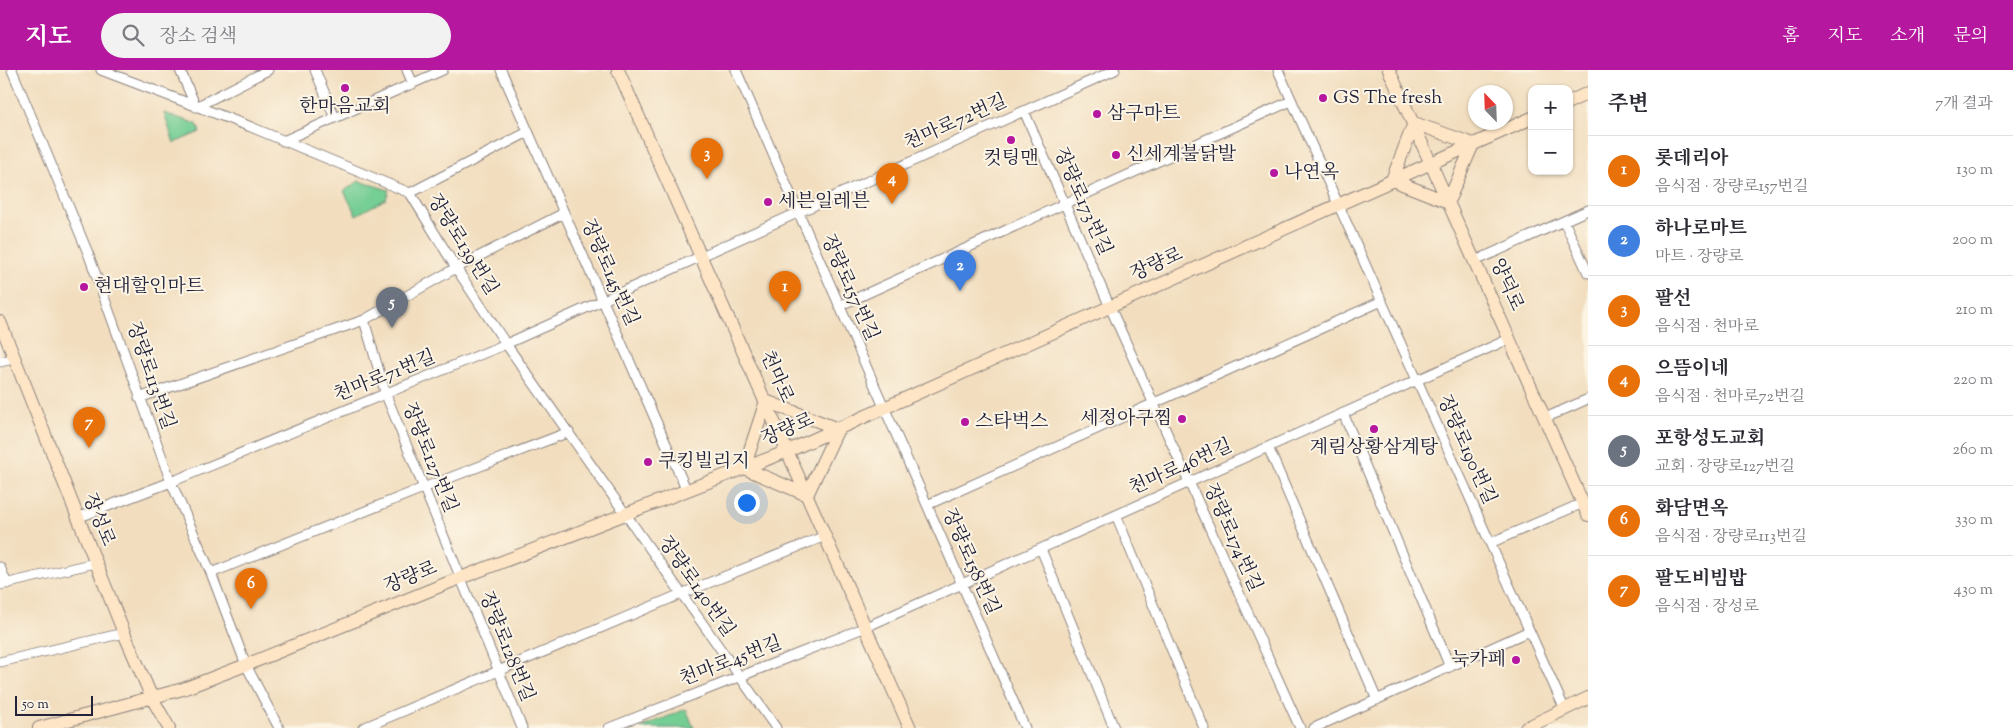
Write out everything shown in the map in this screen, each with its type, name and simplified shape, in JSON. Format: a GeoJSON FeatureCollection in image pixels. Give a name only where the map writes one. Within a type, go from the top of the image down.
{"type":"FeatureCollection","features":[{"type":"Feature","properties":{"kind":"street","name":"장량로113번길"},"geometry":{"type":"LineString","coordinates":[[12,70],[88,253],[171,482],[211,573],[246,665],[279,728]]}},
{"type":"Feature","properties":{"kind":"street","name":"장량로139번길"},"geometry":{"type":"LineString","coordinates":[[101,70],[251,127],[410,193],[506,344],[570,432],[624,513]]}},
{"type":"Feature","properties":{"kind":"street"},"geometry":{"type":"LineString","coordinates":[[180,70],[196,107],[268,70]]}},
{"type":"Feature","properties":{"kind":"street"},"geometry":{"type":"LineString","coordinates":[[315,70],[335,118]]}},
{"type":"Feature","properties":{"kind":"street"},"geometry":{"type":"LineString","coordinates":[[406,70],[412,84]]}},
{"type":"Feature","properties":{"kind":"street"},"geometry":{"type":"LineString","coordinates":[[284,141],[443,70]]}},
{"type":"Feature","properties":{"kind":"street","name":"장량로145번길"},"geometry":{"type":"LineString","coordinates":[[501,70],[686,489]]}},
{"type":"Feature","properties":{"kind":"street","name":"천마로"},"geometry":{"type":"LineString","coordinates":[[618,70],[910,728]]}},
{"type":"Feature","properties":{"kind":"street","name":"장량로157번길"},"geometry":{"type":"LineString","coordinates":[[736,70],[884,408]]}},
{"type":"Feature","properties":{"kind":"street","name":"천마로72번길"},"geometry":{"type":"LineString","coordinates":[[701,256],[1115,70]]}},
{"type":"Feature","properties":{"kind":"street","name":"장량로190번길"},"geometry":{"type":"LineString","coordinates":[[1278,70],[1565,710]]}},
{"type":"Feature","properties":{"kind":"street","name":"양덕로"},"geometry":{"type":"LineString","coordinates":[[1389,70],[1588,515]]}},
{"type":"Feature","properties":{"kind":"street"},"geometry":{"type":"LineString","coordinates":[[1573,100],[1588,94]]}},
{"type":"Feature","properties":{"kind":"street"},"geometry":{"type":"LineString","coordinates":[[839,306],[1291,101]]}},
{"type":"Feature","properties":{"kind":"street","name":"장량로173번길"},"geometry":{"type":"LineString","coordinates":[[1024,111],[1110,307]]}},
{"type":"Feature","properties":{"kind":"street","name":"장량로"},"geometry":{"type":"LineString","coordinates":[[39,728],[183,689],[624,513],[744,468],[838,429],[1528,120]]}},
{"type":"Feature","properties":{"kind":"street"},"geometry":{"type":"LineString","coordinates":[[1414,123],[1473,144],[1448,202],[1392,180],[1414,123]]}},
{"type":"Feature","properties":{"kind":"street"},"geometry":{"type":"LineString","coordinates":[[410,193],[528,132]]}},
{"type":"Feature","properties":{"kind":"street"},"geometry":{"type":"LineString","coordinates":[[1475,261],[1588,210]]}},
{"type":"Feature","properties":{"kind":"street"},"geometry":{"type":"LineString","coordinates":[[139,398],[364,320],[456,268],[564,213]]}},
{"type":"Feature","properties":{"kind":"street"},"geometry":{"type":"LineString","coordinates":[[1564,221],[1588,273]]}},
{"type":"Feature","properties":{"kind":"street","name":"천마로71번길"},"geometry":{"type":"LineString","coordinates":[[77,518],[386,395],[506,344],[701,256]]}},
{"type":"Feature","properties":{"kind":"street"},"geometry":{"type":"LineString","coordinates":[[927,505],[1382,301]]}},
{"type":"Feature","properties":{"kind":"street","name":"장량로174번길"},"geometry":{"type":"LineString","coordinates":[[1110,307],[1300,728]]}},
{"type":"Feature","properties":{"kind":"street","name":"장량로127번길"},"geometry":{"type":"LineString","coordinates":[[364,320],[386,395],[423,488],[456,563],[460,578]]}},
{"type":"Feature","properties":{"kind":"street","name":"장성로"},"geometry":{"type":"LineString","coordinates":[[0,322],[13,359],[124,633],[152,698],[169,728]]}},
{"type":"Feature","properties":{"kind":"street","name":"천마로46번길"},"geometry":{"type":"LineString","coordinates":[[866,628],[1509,339]]}},
{"type":"Feature","properties":{"kind":"street"},"geometry":{"type":"LineString","coordinates":[[0,362],[13,359]]}},
{"type":"Feature","properties":{"kind":"street"},"geometry":{"type":"LineString","coordinates":[[1545,418],[1588,399]]}},
{"type":"Feature","properties":{"kind":"street"},"geometry":{"type":"LineString","coordinates":[[766,401],[838,429],[807,495],[744,468],[766,401]]}},
{"type":"Feature","properties":{"kind":"street","name":"장량로158번길"},"geometry":{"type":"LineString","coordinates":[[884,408],[1025,728]]}},
{"type":"Feature","properties":{"kind":"street"},"geometry":{"type":"LineString","coordinates":[[1343,413],[1450,666]]}},
{"type":"Feature","properties":{"kind":"street"},"geometry":{"type":"LineString","coordinates":[[211,573],[423,488],[570,432]]}},
{"type":"Feature","properties":{"kind":"street"},"geometry":{"type":"LineString","coordinates":[[1268,447],[1377,700]]}},
{"type":"Feature","properties":{"kind":"street"},"geometry":{"type":"LineString","coordinates":[[1490,543],[1583,503]]}},
{"type":"Feature","properties":{"kind":"street","name":"장량로140번길"},"geometry":{"type":"LineString","coordinates":[[624,513],[776,728]]}},
{"type":"Feature","properties":{"kind":"street"},"geometry":{"type":"LineString","coordinates":[[1116,515],[1204,728]]}},
{"type":"Feature","properties":{"kind":"street"},"geometry":{"type":"LineString","coordinates":[[363,728],[681,594],[825,536]]}},
{"type":"Feature","properties":{"kind":"street"},"geometry":{"type":"LineString","coordinates":[[1042,548],[1114,728]]}},
{"type":"Feature","properties":{"kind":"street"},"geometry":{"type":"LineString","coordinates":[[0,567],[3,584],[95,562]]}},
{"type":"Feature","properties":{"kind":"street","name":"장량로128번길"},"geometry":{"type":"LineString","coordinates":[[460,578],[522,728]]}},
{"type":"Feature","properties":{"kind":"street","name":"천마로45번길"},"geometry":{"type":"LineString","coordinates":[[609,728],[866,628]]}},
{"type":"Feature","properties":{"kind":"street"},"geometry":{"type":"LineString","coordinates":[[1314,728],[1529,631]]}},
{"type":"Feature","properties":{"kind":"street"},"geometry":{"type":"LineString","coordinates":[[0,662],[124,633]]}},
{"type":"Feature","properties":{"kind":"street"},"geometry":{"type":"LineString","coordinates":[[1526,728],[1588,698]]}},
{"type":"Feature","properties":{"kind":"green space"},"geometry":{"type":"Polygon","coordinates":[[[164,113],[197,124],[200,132],[174,143],[164,113]]]}},
{"type":"Feature","properties":{"kind":"green space"},"geometry":{"type":"Polygon","coordinates":[[[359,181],[389,190],[386,199],[356,215],[344,191],[359,181]]]}},
{"type":"Feature","properties":{"kind":"green space"},"geometry":{"type":"Polygon","coordinates":[[[686,709],[694,728],[640,728],[686,709]]]}},
{"type":"Feature","properties":{"kind":"place","name":"한마음교회"},"geometry":{"type":"Point","coordinates":[345,88]}},
{"type":"Feature","properties":{"kind":"place","name":"GS The fresh"},"geometry":{"type":"Point","coordinates":[1323,98]}},
{"type":"Feature","properties":{"kind":"place","name":"삼구마트"},"geometry":{"type":"Point","coordinates":[1097,114]}},
{"type":"Feature","properties":{"kind":"place","name":"컷팅맨"},"geometry":{"type":"Point","coordinates":[1011,140]}},
{"type":"Feature","properties":{"kind":"place","name":"신세계불닭발"},"geometry":{"type":"Point","coordinates":[1116,155]}},
{"type":"Feature","properties":{"kind":"place","name":"나연옥"},"geometry":{"type":"Point","coordinates":[1274,173]}},
{"type":"Feature","properties":{"kind":"place","name":"팔선"},"geometry":{"type":"Point","coordinates":[707,179]}},
{"type":"Feature","properties":{"kind":"place","name":"세븐일레븐"},"geometry":{"type":"Point","coordinates":[768,202]}},
{"type":"Feature","properties":{"kind":"place","name":"으뜸이네"},"geometry":{"type":"Point","coordinates":[892,204]}},
{"type":"Feature","properties":{"kind":"place","name":"현대할인마트"},"geometry":{"type":"Point","coordinates":[84,287]}},
{"type":"Feature","properties":{"kind":"place","name":"하나로마트"},"geometry":{"type":"Point","coordinates":[960,291]}},
{"type":"Feature","properties":{"kind":"place","name":"롯데리아"},"geometry":{"type":"Point","coordinates":[785,312]}},
{"type":"Feature","properties":{"kind":"place","name":"포항성도교회"},"geometry":{"type":"Point","coordinates":[392,328]}},
{"type":"Feature","properties":{"kind":"place","name":"세정아구찜"},"geometry":{"type":"Point","coordinates":[1182,419]}},
{"type":"Feature","properties":{"kind":"place","name":"스타벅스"},"geometry":{"type":"Point","coordinates":[965,422]}},
{"type":"Feature","properties":{"kind":"place","name":"계림상황삼계탕"},"geometry":{"type":"Point","coordinates":[1374,429]}},
{"type":"Feature","properties":{"kind":"place","name":"팔도비빔밥"},"geometry":{"type":"Point","coordinates":[89,448]}},
{"type":"Feature","properties":{"kind":"place","name":"쿠킹빌리지"},"geometry":{"type":"Point","coordinates":[648,462]}},
{"type":"Feature","properties":{"kind":"place","name":"화담면옥"},"geometry":{"type":"Point","coordinates":[251,609]}},
{"type":"Feature","properties":{"kind":"place","name":"눅카페"},"geometry":{"type":"Point","coordinates":[1516,660]}}]}
